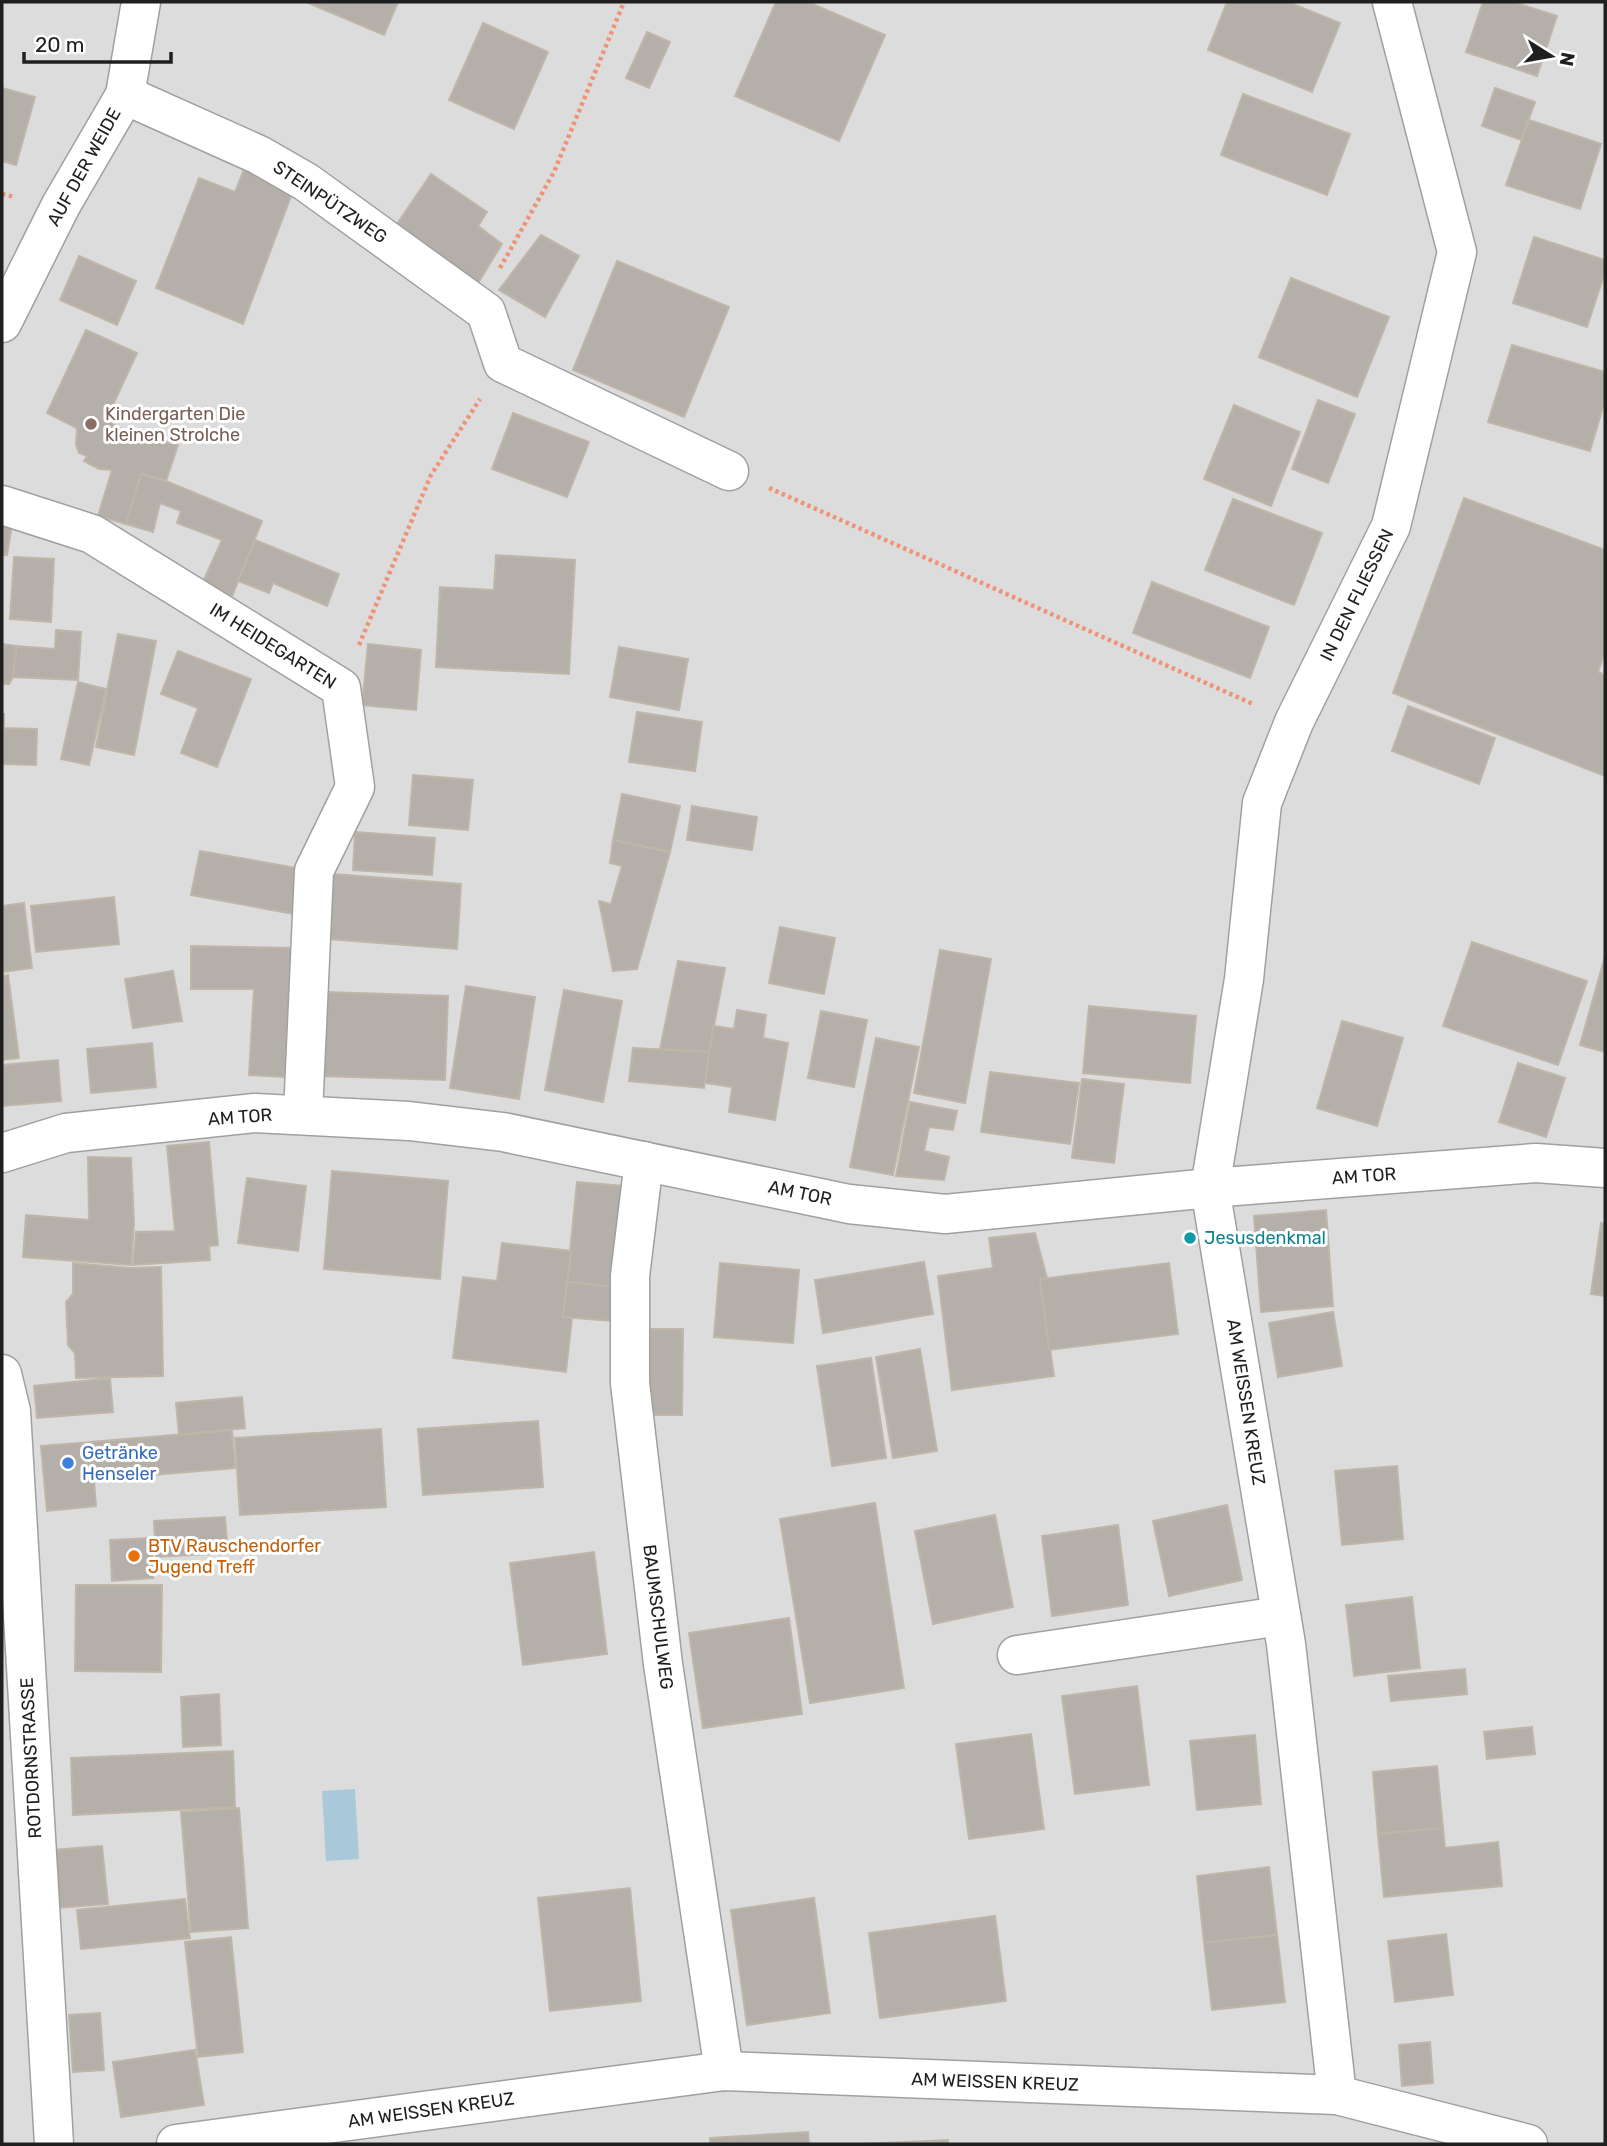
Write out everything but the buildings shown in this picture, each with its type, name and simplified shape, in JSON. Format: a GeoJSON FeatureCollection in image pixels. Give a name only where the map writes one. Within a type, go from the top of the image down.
{"type":"FeatureCollection","features":[{"type":"Feature","properties":{"kind":"street","name":"AUF DER WEIDE"},"geometry":{"type":"LineString","coordinates":[[2,323],[61,205],[125,95],[141,2]]}},
{"type":"Feature","properties":{"kind":"street","name":"IN DEN FLIESSEN"},"geometry":{"type":"LineString","coordinates":[[1210,1188],[1244,979],[1262,803],[1294,722],[1391,526],[1457,252],[1392,2]]}},
{"type":"Feature","properties":{"kind":"street","name":"STEINPÜTZWEG"},"geometry":{"type":"LineString","coordinates":[[125,95],[259,155],[306,182],[486,312]]}},
{"type":"Feature","properties":{"kind":"street"},"geometry":{"type":"LineString","coordinates":[[486,312],[503,363],[729,471]]}},
{"type":"Feature","properties":{"kind":"street","name":"IM HEIDEGARTEN"},"geometry":{"type":"LineString","coordinates":[[2,505],[92,534],[341,688],[355,787],[314,871],[303,1114]]}},
{"type":"Feature","properties":{"kind":"street","name":"AM TOR"},"geometry":{"type":"LineString","coordinates":[[2,1153],[66,1133],[255,1114],[303,1114],[408,1121],[503,1132],[849,1204],[945,1214],[1210,1188],[1536,1163],[1605,1168]]}},
{"type":"Feature","properties":{"kind":"street","name":"BAUMSCHULWEG"},"geometry":{"type":"LineString","coordinates":[[644,1161],[630,1276],[629,1383],[663,1664],[724,2071]]}},
{"type":"Feature","properties":{"kind":"street","name":"AM WEISSEN KREUZ"},"geometry":{"type":"LineString","coordinates":[[176,2144],[724,2071],[1337,2095],[1281,1616],[1210,1188]]}},
{"type":"Feature","properties":{"kind":"street","name":"ROTDORNSTRASSE"},"geometry":{"type":"LineString","coordinates":[[2,1374],[12,1411],[54,2144]]}},
{"type":"Feature","properties":{"kind":"street"},"geometry":{"type":"LineString","coordinates":[[1017,1655],[1281,1616]]}},
{"type":"Feature","properties":{"kind":"street"},"geometry":{"type":"LineString","coordinates":[[1337,2095],[1528,2144]]}},
{"type":"Feature","properties":{"kind":"path"},"geometry":{"type":"LineString","coordinates":[[486,312],[491,282],[554,172],[624,2]]}},
{"type":"Feature","properties":{"kind":"path"},"geometry":{"type":"LineString","coordinates":[[341,688],[430,475],[503,363]]}},
{"type":"Feature","properties":{"kind":"path"},"geometry":{"type":"LineString","coordinates":[[729,471],[1294,722]]}},
{"type":"Feature","properties":{"kind":"shaded area"},"geometry":{"type":"Polygon","coordinates":[[[2,2],[1605,2],[1605,2144],[2,2144],[2,2]]]}},
{"type":"Feature","properties":{"kind":"water"},"geometry":{"type":"Polygon","coordinates":[[[355,1789],[359,1859],[326,1861],[322,1791],[355,1789]]]}},
{"type":"Feature","properties":{"kind":"place","name":"Kindergarten Die kleinen Strolche"},"geometry":{"type":"Point","coordinates":[91,424]}},
{"type":"Feature","properties":{"kind":"place","name":"Jesusdenkmal"},"geometry":{"type":"Point","coordinates":[1190,1238]}},
{"type":"Feature","properties":{"kind":"place","name":"Getränke Henseler"},"geometry":{"type":"Point","coordinates":[68,1463]}},
{"type":"Feature","properties":{"kind":"place","name":"BTV Rauschendorfer Jugend Treff"},"geometry":{"type":"Point","coordinates":[134,1556]}}]}
